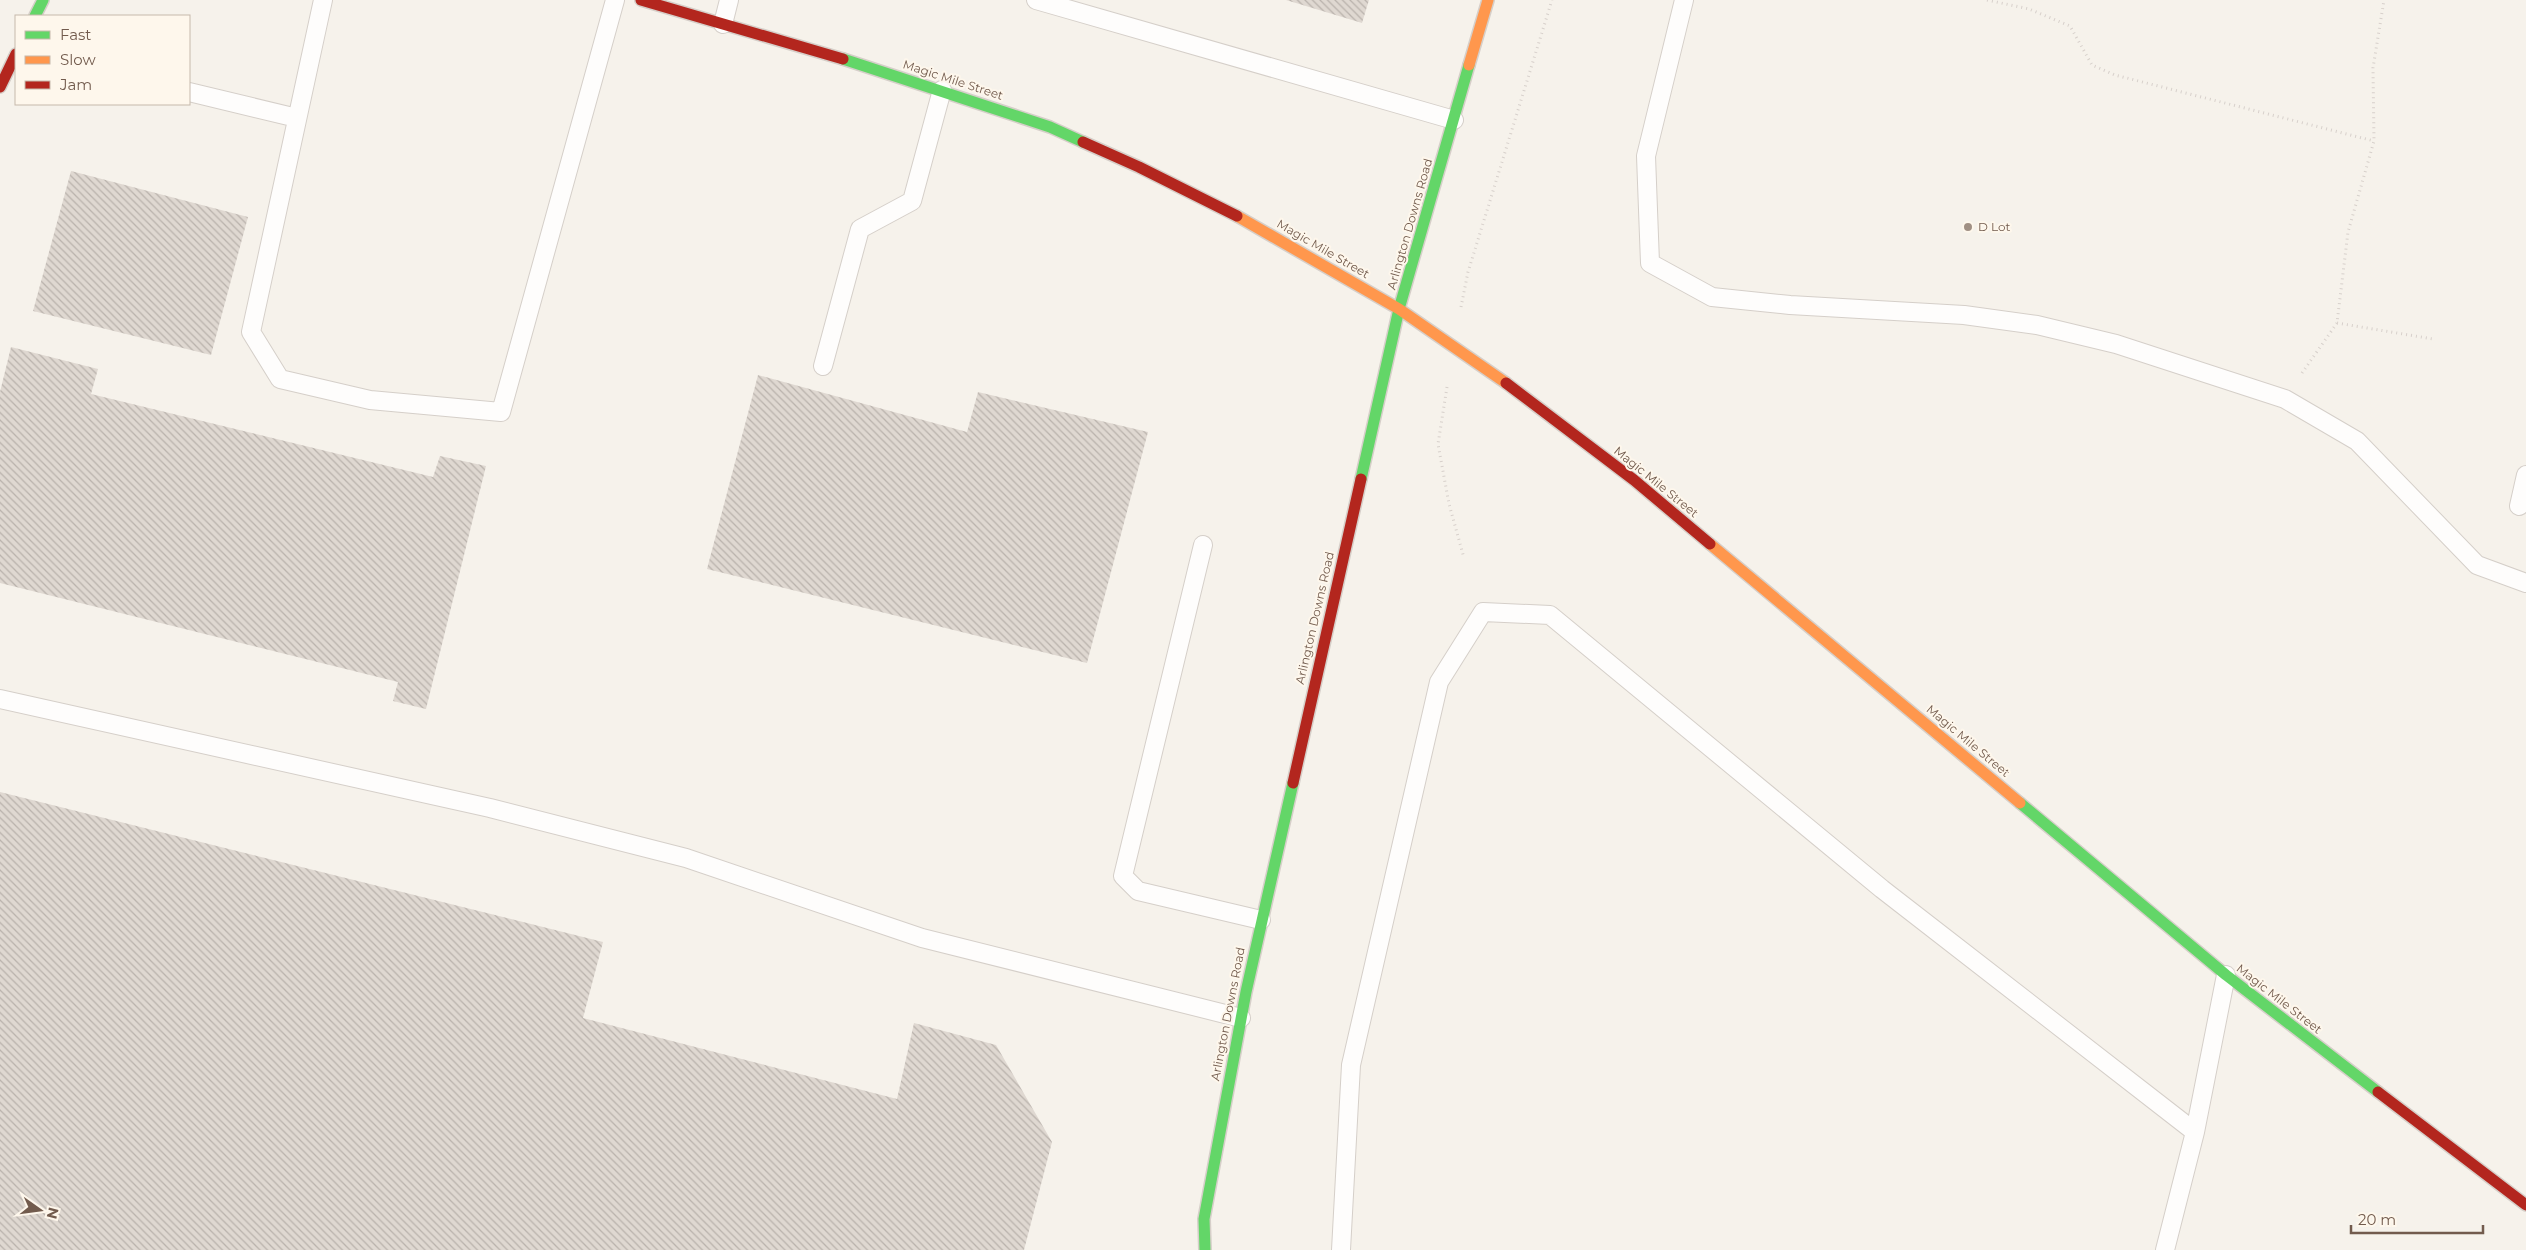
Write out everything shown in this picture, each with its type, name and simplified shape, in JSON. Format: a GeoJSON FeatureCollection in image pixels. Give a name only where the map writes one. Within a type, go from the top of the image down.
{"type":"FeatureCollection","features":[{"type":"Feature","properties":{"kind":"street"},"geometry":{"type":"LineString","coordinates":[[36,15],[43,0]]}},
{"type":"Feature","properties":{"kind":"street","name":"Magic Mile Street"},"geometry":{"type":"LineString","coordinates":[[641,0],[942,90],[1050,127],[1139,167],[1242,219],[1399,309],[1454,345],[1634,480],[2226,975],[2526,1205]]}},
{"type":"Feature","properties":{"kind":"street","name":"Arlington Downs Road"},"geometry":{"type":"LineString","coordinates":[[1205,1250],[1204,1219],[1240,1018],[1399,309],[1488,0]]}},
{"type":"Feature","properties":{"kind":"street"},"geometry":{"type":"LineString","coordinates":[[0,87],[15,56]]}},
{"type":"Feature","properties":{"kind":"lane"},"geometry":{"type":"LineString","coordinates":[[323,0],[251,332],[280,379],[370,400],[502,412],[614,0]]}},
{"type":"Feature","properties":{"kind":"lane"},"geometry":{"type":"LineString","coordinates":[[723,24],[729,0]]}},
{"type":"Feature","properties":{"kind":"lane"},"geometry":{"type":"LineString","coordinates":[[1036,0],[1454,120]]}},
{"type":"Feature","properties":{"kind":"lane"},"geometry":{"type":"LineString","coordinates":[[1684,0],[1646,156],[1650,263],[1712,297],[1964,315],[2038,325],[2116,344],[2285,399],[2356,441],[2477,565],[2526,583]]}},
{"type":"Feature","properties":{"kind":"lane"},"geometry":{"type":"LineString","coordinates":[[823,366],[860,228],[912,202],[942,90]]}},
{"type":"Feature","properties":{"kind":"lane"},"geometry":{"type":"LineString","coordinates":[[190,92],[297,118]]}},
{"type":"Feature","properties":{"kind":"lane"},"geometry":{"type":"LineString","coordinates":[[2519,506],[2526,475]]}},
{"type":"Feature","properties":{"kind":"lane"},"geometry":{"type":"LineString","coordinates":[[1203,545],[1123,876],[1138,891],[1261,920]]}},
{"type":"Feature","properties":{"kind":"lane"},"geometry":{"type":"LineString","coordinates":[[1342,1250],[1351,1065],[1439,682],[1483,612],[1550,615],[1882,889],[2195,1132]]}},
{"type":"Feature","properties":{"kind":"lane"},"geometry":{"type":"LineString","coordinates":[[0,700],[490,808],[667,854],[922,938],[1240,1018]]}},
{"type":"Feature","properties":{"kind":"lane"},"geometry":{"type":"LineString","coordinates":[[2165,1250],[2195,1132],[2226,975]]}},
{"type":"Feature","properties":{"kind":"path"},"geometry":{"type":"LineString","coordinates":[[1464,558],[1449,504],[1438,444],[1468,272],[1552,0]]}},
{"type":"Feature","properties":{"kind":"path"},"geometry":{"type":"LineString","coordinates":[[1987,0],[2029,10],[2070,26],[2092,65],[2115,75],[2374,141]]}},
{"type":"Feature","properties":{"kind":"path"},"geometry":{"type":"LineString","coordinates":[[2285,399],[2337,323],[2348,232],[2374,141],[2373,68],[2384,0]]}},
{"type":"Feature","properties":{"kind":"path"},"geometry":{"type":"LineString","coordinates":[[2337,323],[2433,339]]}},
{"type":"Feature","properties":{"kind":"building"},"geometry":{"type":"Polygon","coordinates":[[[1286,0],[1369,0],[1362,23],[1286,0]]]}},
{"type":"Feature","properties":{"kind":"building"},"geometry":{"type":"Polygon","coordinates":[[[71,171],[248,217],[211,355],[33,311],[71,171]]]}},
{"type":"Feature","properties":{"kind":"building"},"geometry":{"type":"Polygon","coordinates":[[[11,347],[98,369],[91,394],[433,477],[440,456],[486,466],[426,709],[393,701],[398,682],[0,583],[0,392],[11,347]]]}},
{"type":"Feature","properties":{"kind":"building"},"geometry":{"type":"Polygon","coordinates":[[[758,375],[967,432],[978,392],[1148,432],[1087,663],[707,569],[758,375]]]}},
{"type":"Feature","properties":{"kind":"building"},"geometry":{"type":"Polygon","coordinates":[[[0,792],[603,942],[583,1018],[897,1099],[914,1023],[996,1045],[1052,1142],[1024,1250],[0,1250],[0,792]]]}},
{"type":"Feature","properties":{"kind":"traffic: fast"},"geometry":{"type":"LineString","coordinates":[[36,15],[43,0]]}},
{"type":"Feature","properties":{"kind":"traffic: fast"},"geometry":{"type":"LineString","coordinates":[[843,59],[1050,127],[1083,142]]}},
{"type":"Feature","properties":{"kind":"traffic: fast"},"geometry":{"type":"LineString","coordinates":[[1361,479],[1399,309],[1469,65]]}},
{"type":"Feature","properties":{"kind":"traffic: fast"},"geometry":{"type":"LineString","coordinates":[[1205,1250],[1204,1219],[1246,992],[1293,783]]}},
{"type":"Feature","properties":{"kind":"traffic: fast"},"geometry":{"type":"LineString","coordinates":[[2020,803],[2226,975],[2378,1092]]}},
{"type":"Feature","properties":{"kind":"traffic: slow"},"geometry":{"type":"LineString","coordinates":[[1469,65],[1488,0]]}},
{"type":"Feature","properties":{"kind":"traffic: slow"},"geometry":{"type":"LineString","coordinates":[[1237,216],[1399,309],[1506,383]]}},
{"type":"Feature","properties":{"kind":"traffic: slow"},"geometry":{"type":"LineString","coordinates":[[1710,544],[2020,803]]}},
{"type":"Feature","properties":{"kind":"traffic: jam"},"geometry":{"type":"LineString","coordinates":[[641,0],[843,59]]}},
{"type":"Feature","properties":{"kind":"traffic: jam"},"geometry":{"type":"LineString","coordinates":[[0,87],[15,56]]}},
{"type":"Feature","properties":{"kind":"traffic: jam"},"geometry":{"type":"LineString","coordinates":[[1083,142],[1139,167],[1237,216]]}},
{"type":"Feature","properties":{"kind":"traffic: jam"},"geometry":{"type":"LineString","coordinates":[[1506,383],[1634,480],[1710,544]]}},
{"type":"Feature","properties":{"kind":"traffic: jam"},"geometry":{"type":"LineString","coordinates":[[1293,783],[1361,479]]}},
{"type":"Feature","properties":{"kind":"traffic: jam"},"geometry":{"type":"LineString","coordinates":[[2378,1092],[2526,1205]]}},
{"type":"Feature","properties":{"kind":"place","name":"D Lot"},"geometry":{"type":"Point","coordinates":[1968,227]}}]}
